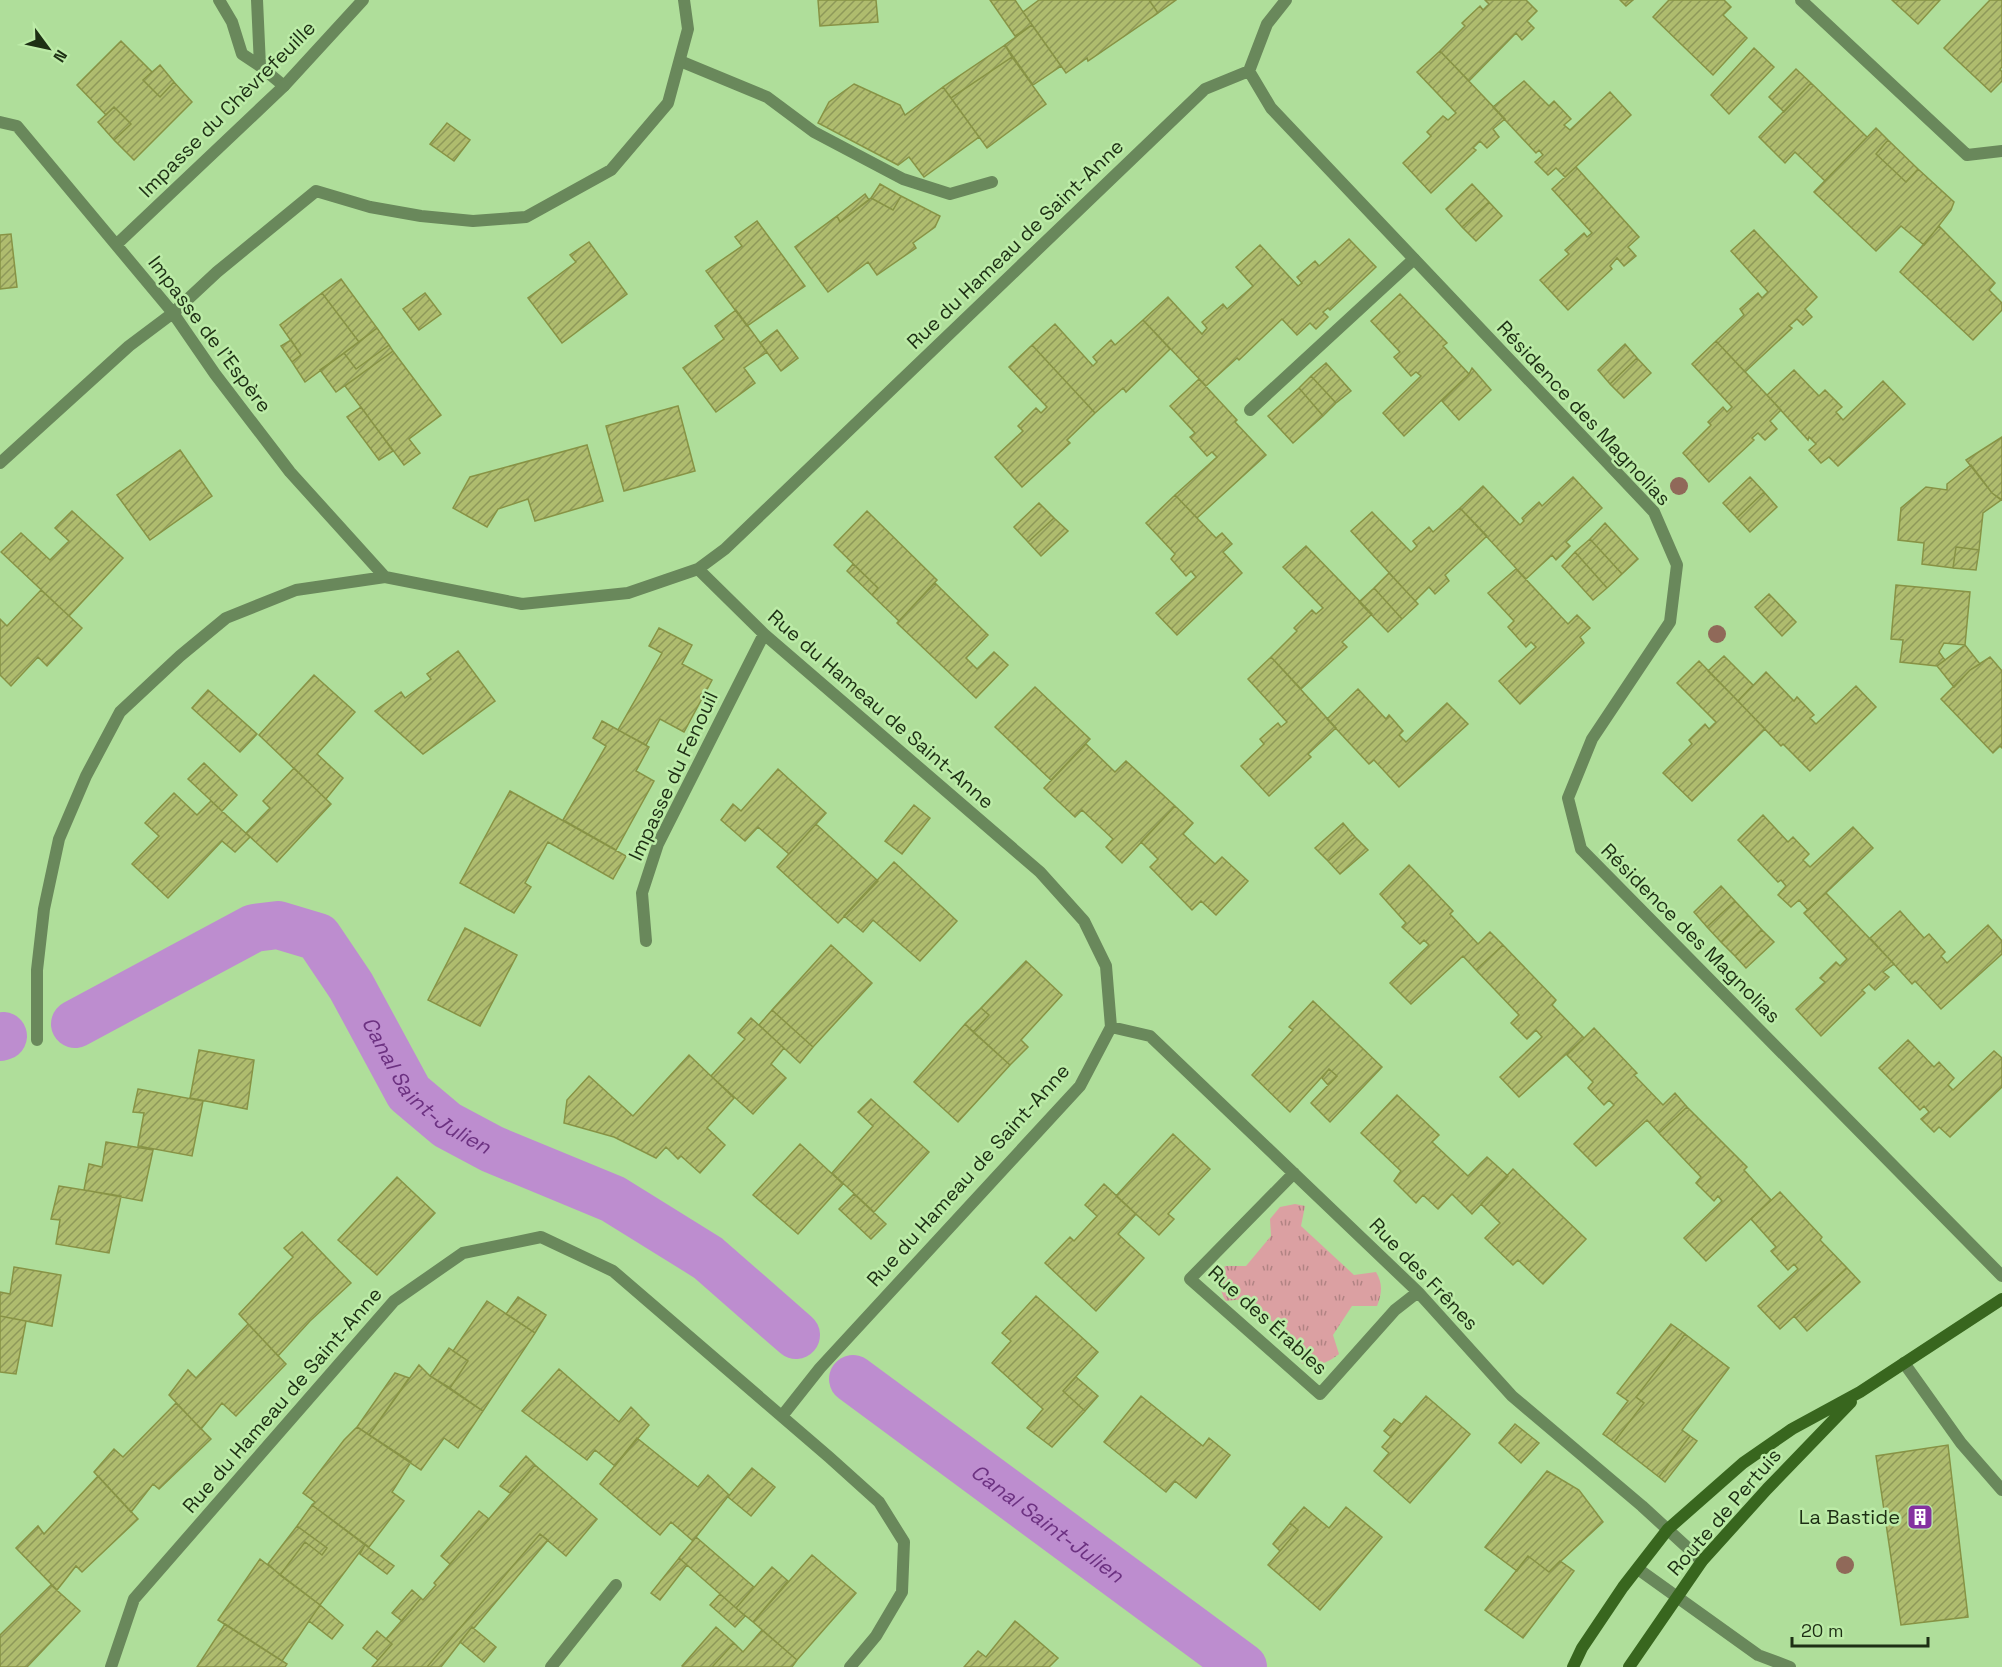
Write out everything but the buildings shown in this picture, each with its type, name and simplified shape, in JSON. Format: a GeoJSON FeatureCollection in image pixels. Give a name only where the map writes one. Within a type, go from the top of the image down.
{"type":"FeatureCollection","features":[{"type":"Feature","properties":{"kind":"main road","name":"Route de Pertuis"},"geometry":{"type":"LineString","coordinates":[[1573,1667],[1623,1587],[1668,1529],[1743,1462],[1792,1429],[1860,1392],[2002,1299]]}},
{"type":"Feature","properties":{"kind":"main road","name":"Route de Pertuis"},"geometry":{"type":"LineString","coordinates":[[1629,1667],[1702,1561],[1860,1392]]}},
{"type":"Feature","properties":{"kind":"street"},"geometry":{"type":"LineString","coordinates":[[219,0],[232,22],[242,54],[284,86]]}},
{"type":"Feature","properties":{"kind":"street"},"geometry":{"type":"LineString","coordinates":[[257,0],[260,66]]}},
{"type":"Feature","properties":{"kind":"street","name":"Impasse du Chèvrefeuille"},"geometry":{"type":"LineString","coordinates":[[117,244],[284,86],[363,0]]}},
{"type":"Feature","properties":{"kind":"street"},"geometry":{"type":"LineString","coordinates":[[0,463],[129,346],[173,313],[217,272],[316,191],[370,207],[421,216],[473,220],[526,217],[611,170],[668,103],[688,28],[684,0]]}},
{"type":"Feature","properties":{"kind":"street"},"geometry":{"type":"LineString","coordinates":[[1249,71],[1267,24],[1286,0]]}},
{"type":"Feature","properties":{"kind":"street"},"geometry":{"type":"LineString","coordinates":[[1801,0],[1967,155],[2002,151]]}},
{"type":"Feature","properties":{"kind":"street"},"geometry":{"type":"LineString","coordinates":[[680,61],[767,97],[814,132],[903,179],[950,194],[992,182]]}},
{"type":"Feature","properties":{"kind":"street","name":"Résidence des Magnolias"},"geometry":{"type":"LineString","coordinates":[[1249,71],[1271,108],[1654,512],[1677,565],[1670,622],[1592,739],[1568,798],[1581,849],[2002,1276]]}},
{"type":"Feature","properties":{"kind":"street","name":"Rue du Hameau de Saint-Anne"},"geometry":{"type":"LineString","coordinates":[[111,1667],[134,1599],[394,1301],[463,1253],[541,1237],[613,1271],[782,1416],[820,1368],[1080,1086],[1111,1027],[1106,966],[1084,921],[1040,872],[764,634],[698,569],[725,549],[1205,89],[1249,71]]}},
{"type":"Feature","properties":{"kind":"street","name":"Impasse de l'Espère"},"geometry":{"type":"LineString","coordinates":[[0,122],[17,126],[117,244],[173,313],[214,374],[290,472],[385,577]]}},
{"type":"Feature","properties":{"kind":"street"},"geometry":{"type":"LineString","coordinates":[[1250,410],[1414,259]]}},
{"type":"Feature","properties":{"kind":"street"},"geometry":{"type":"LineString","coordinates":[[37,1040],[37,970],[44,909],[59,839],[86,776],[120,712],[180,656],[226,618],[296,590],[385,577],[522,604],[628,593],[698,569]]}},
{"type":"Feature","properties":{"kind":"street","name":"Impasse du Fenouil"},"geometry":{"type":"LineString","coordinates":[[646,941],[642,893],[658,844],[764,634]]}},
{"type":"Feature","properties":{"kind":"street","name":"Rue des Frênes"},"geometry":{"type":"LineString","coordinates":[[1111,1027],[1150,1036],[1418,1292],[1512,1396],[1668,1529],[1702,1561]]}},
{"type":"Feature","properties":{"kind":"street","name":"Rue des Érables"},"geometry":{"type":"LineString","coordinates":[[1294,1173],[1190,1279],[1320,1394],[1395,1310],[1418,1292]]}},
{"type":"Feature","properties":{"kind":"street"},"geometry":{"type":"LineString","coordinates":[[1904,1363],[1961,1443],[2002,1490]]}},
{"type":"Feature","properties":{"kind":"street"},"geometry":{"type":"LineString","coordinates":[[782,1416],[879,1502],[904,1542],[902,1592],[876,1636],[850,1667]]}},
{"type":"Feature","properties":{"kind":"street"},"geometry":{"type":"LineString","coordinates":[[1638,1569],[1758,1655],[1790,1667]]}},
{"type":"Feature","properties":{"kind":"street"},"geometry":{"type":"LineString","coordinates":[[551,1667],[616,1585]]}},
{"type":"Feature","properties":{"kind":"green space"},"geometry":{"type":"Polygon","coordinates":[[[1295,1204],[1305,1206],[1301,1226],[1354,1275],[1376,1272],[1381,1285],[1377,1306],[1352,1306],[1333,1335],[1339,1354],[1317,1365],[1301,1363],[1305,1357],[1301,1344],[1244,1299],[1226,1301],[1221,1288],[1225,1266],[1246,1266],[1271,1236],[1270,1219],[1280,1207],[1295,1204]]]}},
{"type":"Feature","properties":{"kind":"waterway","name":"Canal Saint-Julien"},"geometry":{"type":"LineString","coordinates":[[75,1024],[254,928],[278,925],[318,937],[351,986],[409,1093],[447,1125],[492,1149],[613,1199],[708,1258],[796,1335]]}},
{"type":"Feature","properties":{"kind":"waterway","name":"Canal Saint-Julien"},"geometry":{"type":"LineString","coordinates":[[853,1379],[1243,1667]]}},
{"type":"Feature","properties":{"kind":"place","name":"La Bastide"},"geometry":{"type":"Point","coordinates":[1920,1517]}}]}
